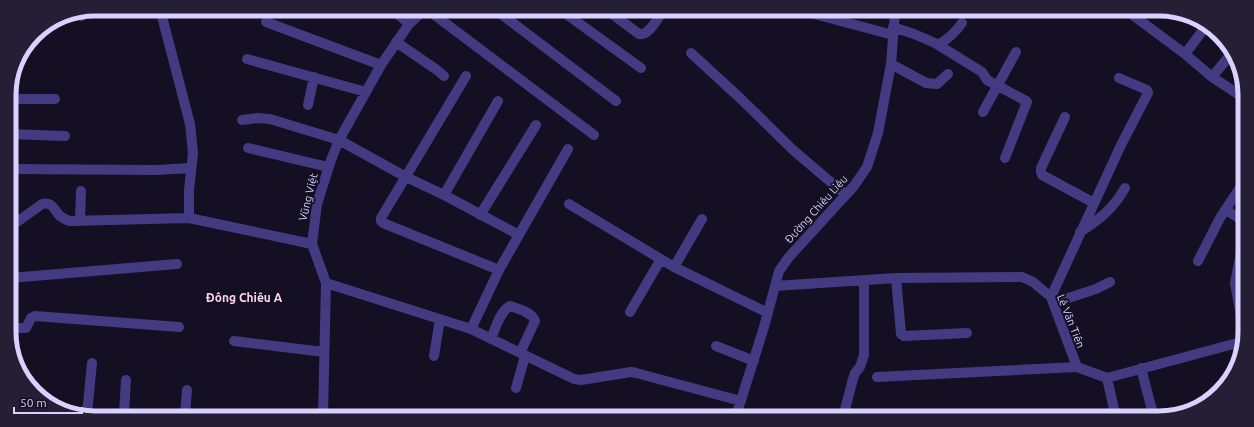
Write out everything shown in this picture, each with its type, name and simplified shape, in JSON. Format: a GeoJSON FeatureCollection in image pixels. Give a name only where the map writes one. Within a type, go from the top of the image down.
{"type":"FeatureCollection","features":[{"type":"Feature","properties":{"kind":"street"},"geometry":{"type":"LineString","coordinates":[[162,16],[190,124],[193,153],[189,190],[189,218]]}},
{"type":"Feature","properties":{"kind":"street"},"geometry":{"type":"LineString","coordinates":[[400,16],[409,24]]}},
{"type":"Feature","properties":{"kind":"street","name":"Vũng Việt"},"geometry":{"type":"LineString","coordinates":[[323,411],[326,283],[312,244],[317,204],[328,168],[339,140],[381,65],[409,24],[418,16]]}},
{"type":"Feature","properties":{"kind":"street"},"geometry":{"type":"LineString","coordinates":[[436,16],[594,135]]}},
{"type":"Feature","properties":{"kind":"street"},"geometry":{"type":"LineString","coordinates":[[504,16],[616,100]]}},
{"type":"Feature","properties":{"kind":"street"},"geometry":{"type":"LineString","coordinates":[[569,16],[641,68]]}},
{"type":"Feature","properties":{"kind":"street"},"geometry":{"type":"LineString","coordinates":[[615,16],[642,35],[647,32],[659,16]]}},
{"type":"Feature","properties":{"kind":"street"},"geometry":{"type":"LineString","coordinates":[[824,16],[914,34],[938,45],[978,69],[985,74],[987,80],[1024,99],[1027,102],[1005,158]]}},
{"type":"Feature","properties":{"kind":"street","name":"Đường Chiêu Liêu"},"geometry":{"type":"LineString","coordinates":[[738,411],[754,361],[780,270],[854,186],[867,167],[878,133],[891,64],[895,16]]}},
{"type":"Feature","properties":{"kind":"street"},"geometry":{"type":"LineString","coordinates":[[1136,16],[1212,77],[1238,93]]}},
{"type":"Feature","properties":{"kind":"street"},"geometry":{"type":"LineString","coordinates":[[266,22],[381,65]]}},
{"type":"Feature","properties":{"kind":"street"},"geometry":{"type":"LineString","coordinates":[[938,45],[947,40],[962,23]]}},
{"type":"Feature","properties":{"kind":"street"},"geometry":{"type":"LineString","coordinates":[[1185,54],[1203,30]]}},
{"type":"Feature","properties":{"kind":"street"},"geometry":{"type":"LineString","coordinates":[[396,42],[444,76]]}},
{"type":"Feature","properties":{"kind":"street"},"geometry":{"type":"LineString","coordinates":[[983,112],[1016,52]]}},
{"type":"Feature","properties":{"kind":"street"},"geometry":{"type":"LineString","coordinates":[[691,53],[741,98],[793,150],[846,195]]}},
{"type":"Feature","properties":{"kind":"street"},"geometry":{"type":"LineString","coordinates":[[1212,77],[1228,58]]}},
{"type":"Feature","properties":{"kind":"street"},"geometry":{"type":"LineString","coordinates":[[247,59],[366,92]]}},
{"type":"Feature","properties":{"kind":"street"},"geometry":{"type":"LineString","coordinates":[[891,64],[926,83],[937,84],[948,74]]}},
{"type":"Feature","properties":{"kind":"street"},"geometry":{"type":"LineString","coordinates":[[466,76],[381,218],[381,221],[499,270]]}},
{"type":"Feature","properties":{"kind":"street"},"geometry":{"type":"LineString","coordinates":[[308,105],[314,77]]}},
{"type":"Feature","properties":{"kind":"street"},"geometry":{"type":"LineString","coordinates":[[1052,300],[1080,232],[1121,145],[1148,93],[1147,90],[1119,78]]}},
{"type":"Feature","properties":{"kind":"street"},"geometry":{"type":"LineString","coordinates":[[16,99],[55,99]]}},
{"type":"Feature","properties":{"kind":"street"},"geometry":{"type":"LineString","coordinates":[[444,195],[498,101]]}},
{"type":"Feature","properties":{"kind":"street"},"geometry":{"type":"LineString","coordinates":[[1065,117],[1042,168],[1042,175],[1094,203]]}},
{"type":"Feature","properties":{"kind":"street"},"geometry":{"type":"LineString","coordinates":[[242,120],[258,118],[270,119],[339,140],[406,177],[444,195],[519,235]]}},
{"type":"Feature","properties":{"kind":"street"},"geometry":{"type":"LineString","coordinates":[[480,215],[536,125]]}},
{"type":"Feature","properties":{"kind":"street"},"geometry":{"type":"LineString","coordinates":[[16,134],[65,136]]}},
{"type":"Feature","properties":{"kind":"street"},"geometry":{"type":"LineString","coordinates":[[248,148],[328,168]]}},
{"type":"Feature","properties":{"kind":"street"},"geometry":{"type":"LineString","coordinates":[[471,329],[499,270],[568,149]]}},
{"type":"Feature","properties":{"kind":"street"},"geometry":{"type":"LineString","coordinates":[[16,169],[156,170],[191,168]]}},
{"type":"Feature","properties":{"kind":"street"},"geometry":{"type":"LineString","coordinates":[[1080,232],[1096,222],[1117,202],[1125,188]]}},
{"type":"Feature","properties":{"kind":"street"},"geometry":{"type":"LineString","coordinates":[[80,221],[81,191]]}},
{"type":"Feature","properties":{"kind":"street"},"geometry":{"type":"LineString","coordinates":[[1198,261],[1238,191]]}},
{"type":"Feature","properties":{"kind":"street"},"geometry":{"type":"LineString","coordinates":[[16,223],[44,203],[51,204],[60,216],[70,221],[189,218],[312,244]]}},
{"type":"Feature","properties":{"kind":"street"},"geometry":{"type":"LineString","coordinates":[[568,204],[674,267],[768,313]]}},
{"type":"Feature","properties":{"kind":"street"},"geometry":{"type":"LineString","coordinates":[[1226,210],[1238,218]]}},
{"type":"Feature","properties":{"kind":"street"},"geometry":{"type":"LineString","coordinates":[[674,267],[702,219]]}},
{"type":"Feature","properties":{"kind":"street"},"geometry":{"type":"LineString","coordinates":[[630,312],[661,259]]}},
{"type":"Feature","properties":{"kind":"street"},"geometry":{"type":"LineString","coordinates":[[16,278],[178,264]]}},
{"type":"Feature","properties":{"kind":"street"},"geometry":{"type":"LineString","coordinates":[[1238,267],[1235,282],[1238,299]]}},
{"type":"Feature","properties":{"kind":"street"},"geometry":{"type":"LineString","coordinates":[[896,278],[901,334],[904,336],[967,334]]}},
{"type":"Feature","properties":{"kind":"street","name":"Lê Văn Tiên"},"geometry":{"type":"LineString","coordinates":[[775,286],[896,278],[1022,278],[1033,282],[1052,300],[1077,368]]}},
{"type":"Feature","properties":{"kind":"street"},"geometry":{"type":"LineString","coordinates":[[844,411],[852,379],[860,367],[864,355],[864,280]]}},
{"type":"Feature","properties":{"kind":"street"},"geometry":{"type":"LineString","coordinates":[[1052,300],[1096,289],[1110,282]]}},
{"type":"Feature","properties":{"kind":"street"},"geometry":{"type":"LineString","coordinates":[[326,283],[471,329],[574,379],[581,380],[631,372],[741,400]]}},
{"type":"Feature","properties":{"kind":"street"},"geometry":{"type":"LineString","coordinates":[[491,339],[504,311],[508,306],[530,315],[534,319],[535,321],[523,354],[516,388]]}},
{"type":"Feature","properties":{"kind":"street"},"geometry":{"type":"LineString","coordinates":[[16,328],[26,328],[31,318],[35,316],[179,327]]}},
{"type":"Feature","properties":{"kind":"street"},"geometry":{"type":"LineString","coordinates":[[434,356],[440,319]]}},
{"type":"Feature","properties":{"kind":"street"},"geometry":{"type":"LineString","coordinates":[[234,341],[324,352]]}},
{"type":"Feature","properties":{"kind":"street"},"geometry":{"type":"LineString","coordinates":[[877,377],[1077,368],[1107,378],[1237,343]]}},
{"type":"Feature","properties":{"kind":"street"},"geometry":{"type":"LineString","coordinates":[[716,346],[754,361]]}},
{"type":"Feature","properties":{"kind":"street"},"geometry":{"type":"LineString","coordinates":[[87,410],[92,363]]}},
{"type":"Feature","properties":{"kind":"street"},"geometry":{"type":"LineString","coordinates":[[1141,368],[1152,411]]}},
{"type":"Feature","properties":{"kind":"street"},"geometry":{"type":"LineString","coordinates":[[1107,378],[1114,411]]}},
{"type":"Feature","properties":{"kind":"street"},"geometry":{"type":"LineString","coordinates":[[124,411],[126,380]]}},
{"type":"Feature","properties":{"kind":"street"},"geometry":{"type":"LineString","coordinates":[[185,411],[187,390]]}},
{"type":"Feature","properties":{"kind":"district","name":"Đông Chiêu A"},"geometry":{"type":"Point","coordinates":[244,297]}}]}
